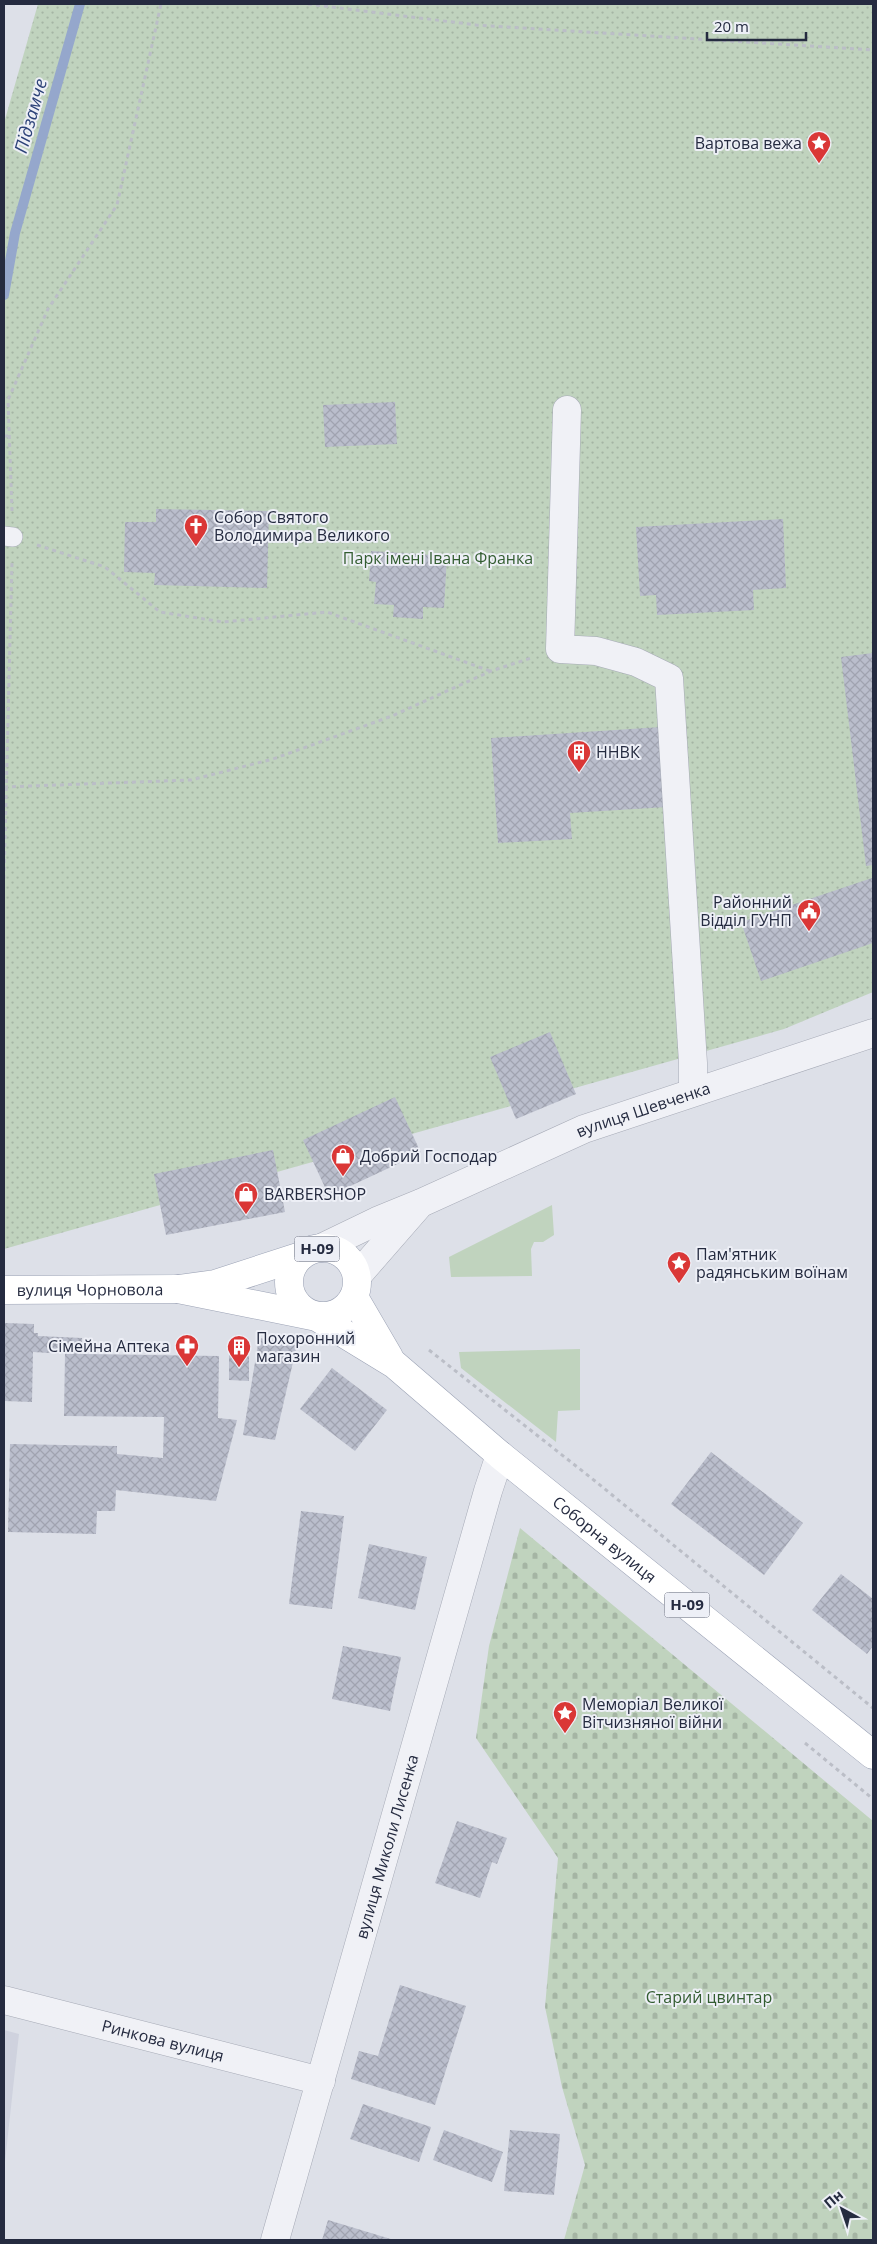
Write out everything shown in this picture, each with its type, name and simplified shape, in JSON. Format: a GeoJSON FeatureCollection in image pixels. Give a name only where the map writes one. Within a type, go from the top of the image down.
{"type":"FeatureCollection","features":[{"type":"Feature","properties":{"kind":"main road","name":"Н-09"},"geometry":{"type":"LineString","coordinates":[[331,1249],[348,1258],[355,1287],[348,1306],[339,1313],[328,1317],[317,1317],[298,1307],[291,1297],[288,1286],[289,1275],[293,1264],[311,1252],[331,1249]]}},
{"type":"Feature","properties":{"kind":"main road","name":"вулиця Чорновола"},"geometry":{"type":"LineString","coordinates":[[4,1290],[178,1289],[215,1284],[311,1252]]}},
{"type":"Feature","properties":{"kind":"main road","name":"вулиця Чорновола"},"geometry":{"type":"LineString","coordinates":[[355,1287],[394,1364]]}},
{"type":"Feature","properties":{"kind":"main road","name":"вулиця Чорновола"},"geometry":{"type":"LineString","coordinates":[[178,1289],[317,1317],[394,1364],[500,1455]]}},
{"type":"Feature","properties":{"kind":"main road","name":"Соборна вулиця"},"geometry":{"type":"LineString","coordinates":[[500,1455],[873,1755]]}},
{"type":"Feature","properties":{"kind":"street"},"geometry":{"type":"LineString","coordinates":[[567,410],[560,649],[596,650],[636,662],[669,678],[693,1063],[693,1092]]}},
{"type":"Feature","properties":{"kind":"street","name":"вулиця Шевченка"},"geometry":{"type":"LineString","coordinates":[[311,1252],[376,1220],[421,1203],[584,1129],[873,1033]]}},
{"type":"Feature","properties":{"kind":"street","name":"вулиця Шевченка"},"geometry":{"type":"LineString","coordinates":[[355,1287],[421,1203]]}},
{"type":"Feature","properties":{"kind":"street","name":"вулиця Миколи Лисенка"},"geometry":{"type":"LineString","coordinates":[[275,2240],[488,1491],[500,1455]]}},
{"type":"Feature","properties":{"kind":"street","name":"Ринкова вулиця"},"geometry":{"type":"LineString","coordinates":[[4,2000],[321,2081]]}},
{"type":"Feature","properties":{"kind":"path"},"geometry":{"type":"LineString","coordinates":[[4,878],[10,436],[8,400],[48,309],[118,205],[161,4]]}},
{"type":"Feature","properties":{"kind":"path"},"geometry":{"type":"LineString","coordinates":[[308,4],[476,24],[873,50]]}},
{"type":"Feature","properties":{"kind":"path"},"geometry":{"type":"LineString","coordinates":[[4,436],[10,436]]}},
{"type":"Feature","properties":{"kind":"path"},"geometry":{"type":"LineString","coordinates":[[8,536],[105,567],[160,612],[223,622],[327,612],[491,671]]}},
{"type":"Feature","properties":{"kind":"path"},"geometry":{"type":"LineString","coordinates":[[5,788],[191,780],[274,759],[383,719],[491,671],[560,649]]}},
{"type":"Feature","properties":{"kind":"path"},"geometry":{"type":"LineString","coordinates":[[422,1345],[595,1481],[873,1708]]}},
{"type":"Feature","properties":{"kind":"shaded area"},"geometry":{"type":"Polygon","coordinates":[[[4,2030],[19,2034],[4,2171],[4,2030]]]}},
{"type":"Feature","properties":{"kind":"green space","name":"Парк імені Івана Франка"},"geometry":{"type":"Polygon","coordinates":[[[38,4],[873,4],[873,992],[784,1029],[4,1249],[4,123],[38,4]]]}},
{"type":"Feature","properties":{"kind":"green space"},"geometry":{"type":"Polygon","coordinates":[[[552,1205],[554,1235],[543,1242],[534,1242],[531,1249],[532,1276],[451,1277],[449,1257],[552,1205]]]}},
{"type":"Feature","properties":{"kind":"green space"},"geometry":{"type":"Polygon","coordinates":[[[580,1349],[580,1410],[558,1411],[556,1442],[461,1368],[459,1352],[580,1349]]]}},
{"type":"Feature","properties":{"kind":"green space","name":"Старий цвинтар"},"geometry":{"type":"Polygon","coordinates":[[[520,1528],[873,1821],[873,2240],[564,2240],[585,2165],[562,2087],[545,2007],[558,1858],[476,1738],[489,1646],[520,1528]]]}},
{"type":"Feature","properties":{"kind":"building"},"geometry":{"type":"Polygon","coordinates":[[[395,402],[397,444],[325,447],[323,405],[395,402]]]}},
{"type":"Feature","properties":{"kind":"building","name":"Собор Святого Володимира Великого"},"geometry":{"type":"Polygon","coordinates":[[[156,509],[269,511],[267,588],[154,585],[155,573],[124,572],[125,522],[156,522],[156,509]]]}},
{"type":"Feature","properties":{"kind":"building"},"geometry":{"type":"Polygon","coordinates":[[[783,519],[786,588],[753,590],[754,610],[657,615],[656,595],[640,596],[636,527],[783,519]]]}},
{"type":"Feature","properties":{"kind":"building"},"geometry":{"type":"Polygon","coordinates":[[[371,551],[447,556],[444,608],[423,607],[423,619],[393,617],[394,605],[374,604],[376,582],[369,581],[371,551]]]}},
{"type":"Feature","properties":{"kind":"building"},"geometry":{"type":"Polygon","coordinates":[[[873,653],[873,865],[866,866],[841,657],[873,653]]]}},
{"type":"Feature","properties":{"kind":"building","name":"ННВК"},"geometry":{"type":"Polygon","coordinates":[[[661,727],[667,807],[570,813],[572,839],[498,843],[491,738],[661,727]]]}},
{"type":"Feature","properties":{"kind":"building","name":"Районний Відділ ГУНП"},"geometry":{"type":"Polygon","coordinates":[[[872,878],[873,943],[761,981],[741,922],[872,878]]]}},
{"type":"Feature","properties":{"kind":"building"},"geometry":{"type":"Polygon","coordinates":[[[550,1032],[576,1094],[516,1119],[490,1057],[550,1032]]]}},
{"type":"Feature","properties":{"kind":"building"},"geometry":{"type":"Polygon","coordinates":[[[395,1097],[421,1153],[329,1196],[303,1140],[395,1097]]]}},
{"type":"Feature","properties":{"kind":"building"},"geometry":{"type":"Polygon","coordinates":[[[273,1150],[285,1212],[166,1235],[154,1174],[273,1150]]]}},
{"type":"Feature","properties":{"kind":"building"},"geometry":{"type":"Polygon","coordinates":[[[4,1323],[34,1324],[34,1333],[38,1333],[38,1336],[82,1338],[81,1354],[219,1356],[218,1418],[237,1420],[216,1501],[116,1490],[115,1511],[97,1511],[96,1534],[8,1532],[10,1444],[117,1446],[117,1454],[163,1458],[164,1417],[64,1416],[65,1354],[33,1352],[32,1402],[4,1401],[4,1323]]]}},
{"type":"Feature","properties":{"kind":"building"},"geometry":{"type":"Polygon","coordinates":[[[259,1338],[297,1345],[275,1440],[243,1435],[259,1338]]]}},
{"type":"Feature","properties":{"kind":"building","name":"Похоронний магазин"},"geometry":{"type":"Polygon","coordinates":[[[229,1355],[249,1356],[249,1381],[229,1380],[229,1355]]]}},
{"type":"Feature","properties":{"kind":"building"},"geometry":{"type":"Polygon","coordinates":[[[332,1368],[387,1410],[355,1451],[300,1409],[332,1368]]]}},
{"type":"Feature","properties":{"kind":"building"},"geometry":{"type":"Polygon","coordinates":[[[711,1452],[803,1523],[764,1575],[671,1504],[711,1452]]]}},
{"type":"Feature","properties":{"kind":"building"},"geometry":{"type":"Polygon","coordinates":[[[301,1511],[344,1516],[332,1609],[289,1604],[301,1511]]]}},
{"type":"Feature","properties":{"kind":"building"},"geometry":{"type":"Polygon","coordinates":[[[369,1544],[427,1557],[415,1610],[358,1598],[369,1544]]]}},
{"type":"Feature","properties":{"kind":"building"},"geometry":{"type":"Polygon","coordinates":[[[841,1574],[873,1599],[873,1646],[867,1654],[812,1610],[841,1574]]]}},
{"type":"Feature","properties":{"kind":"building"},"geometry":{"type":"Polygon","coordinates":[[[343,1646],[401,1657],[390,1711],[332,1699],[343,1646]]]}},
{"type":"Feature","properties":{"kind":"building"},"geometry":{"type":"Polygon","coordinates":[[[457,1821],[507,1838],[497,1864],[492,1862],[480,1898],[435,1883],[457,1821]]]}},
{"type":"Feature","properties":{"kind":"building"},"geometry":{"type":"Polygon","coordinates":[[[400,1985],[466,2006],[435,2105],[351,2079],[359,2051],[378,2056],[400,1985]]]}},
{"type":"Feature","properties":{"kind":"building"},"geometry":{"type":"Polygon","coordinates":[[[363,2104],[431,2127],[419,2162],[350,2139],[363,2104]]]}},
{"type":"Feature","properties":{"kind":"building"},"geometry":{"type":"Polygon","coordinates":[[[444,2130],[503,2152],[492,2182],[433,2160],[444,2130]]]}},
{"type":"Feature","properties":{"kind":"building"},"geometry":{"type":"Polygon","coordinates":[[[510,2130],[560,2134],[554,2195],[504,2191],[510,2130]]]}},
{"type":"Feature","properties":{"kind":"building"},"geometry":{"type":"Polygon","coordinates":[[[328,2220],[394,2240],[322,2240],[328,2220]]]}},
{"type":"Feature","properties":{"kind":"waterway","name":"Підзамче"},"geometry":{"type":"LineString","coordinates":[[4,295],[15,233],[80,4]]}},
{"type":"Feature","properties":{"kind":"place","name":"Вартова вежа"},"geometry":{"type":"Point","coordinates":[819,164]}},
{"type":"Feature","properties":{"kind":"place","name":"Собор Святого Володимира Великого"},"geometry":{"type":"Point","coordinates":[196,547]}},
{"type":"Feature","properties":{"kind":"place","name":"ННВК"},"geometry":{"type":"Point","coordinates":[579,773]}},
{"type":"Feature","properties":{"kind":"place","name":"Районний Відділ ГУНП"},"geometry":{"type":"Point","coordinates":[809,932]}},
{"type":"Feature","properties":{"kind":"place","name":"Добрий Господар"},"geometry":{"type":"Point","coordinates":[343,1177]}},
{"type":"Feature","properties":{"kind":"place","name":"BARBERSHOP"},"geometry":{"type":"Point","coordinates":[246,1215]}},
{"type":"Feature","properties":{"kind":"place","name":"Пам'ятник радянським воїнам"},"geometry":{"type":"Point","coordinates":[679,1284]}},
{"type":"Feature","properties":{"kind":"place","name":"Сімейна Аптека"},"geometry":{"type":"Point","coordinates":[187,1367]}},
{"type":"Feature","properties":{"kind":"place","name":"Похоронний магазин"},"geometry":{"type":"Point","coordinates":[239,1368]}},
{"type":"Feature","properties":{"kind":"place","name":"Меморіал Великої Вітчизняної війни"},"geometry":{"type":"Point","coordinates":[565,1734]}}]}
